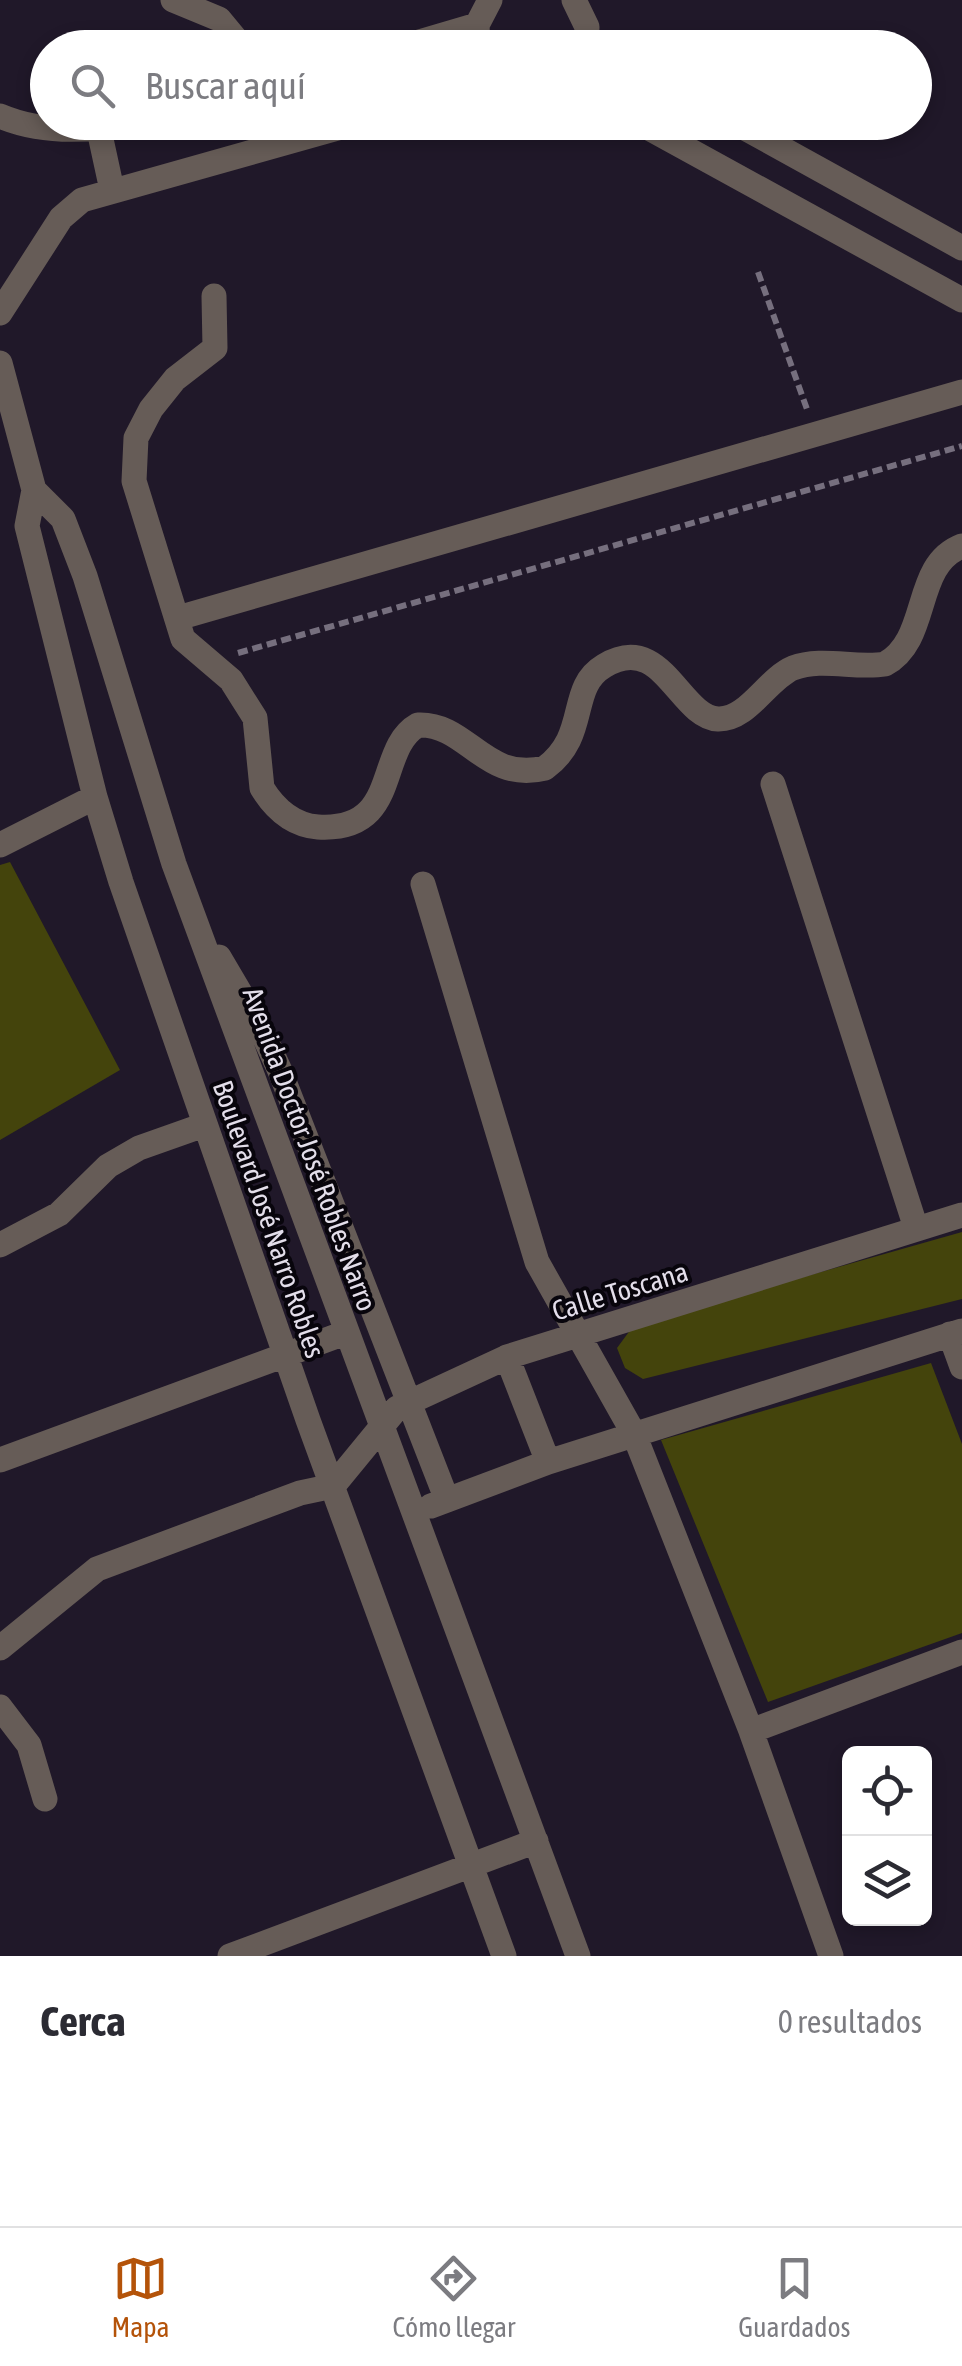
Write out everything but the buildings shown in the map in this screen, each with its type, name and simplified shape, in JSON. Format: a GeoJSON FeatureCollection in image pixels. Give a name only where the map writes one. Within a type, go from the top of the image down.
{"type":"FeatureCollection","features":[{"type":"Feature","properties":{"kind":"street"},"geometry":{"type":"LineString","coordinates":[[173,0],[220,20],[228,30]]}},
{"type":"Feature","properties":{"kind":"street"},"geometry":{"type":"LineString","coordinates":[[479,30],[490,0]]}},
{"type":"Feature","properties":{"kind":"street"},"geometry":{"type":"LineString","coordinates":[[574,0],[588,30]]}},
{"type":"Feature","properties":{"kind":"street"},"geometry":{"type":"LineString","coordinates":[[0,116],[30,123]]}},
{"type":"Feature","properties":{"kind":"street"},"geometry":{"type":"LineString","coordinates":[[100,140],[112,190]]}},
{"type":"Feature","properties":{"kind":"street"},"geometry":{"type":"LineString","coordinates":[[0,313],[60,218],[82,200],[294,140]]}},
{"type":"Feature","properties":{"kind":"street"},"geometry":{"type":"LineString","coordinates":[[671,140],[962,300]]}},
{"type":"Feature","properties":{"kind":"street"},"geometry":{"type":"LineString","coordinates":[[767,140],[962,248]]}},
{"type":"Feature","properties":{"kind":"street"},"geometry":{"type":"LineString","coordinates":[[214,296],[216,348],[174,379],[161,395],[136,438],[132,458],[134,481],[188,646],[231,680],[249,704],[258,731],[258,775],[270,800],[294,821],[336,827],[357,820],[372,807],[386,785],[403,738],[418,725],[446,732],[509,770],[545,768],[571,742],[590,679],[616,660],[630,659],[659,668],[703,713],[721,719],[740,712],[793,668],[884,664],[896,658],[912,638],[929,582],[942,559],[962,546]]}},
{"type":"Feature","properties":{"kind":"street","name":"Avenida Doctor José Robles Narro"},"geometry":{"type":"LineString","coordinates":[[0,362],[34,490],[62,519],[84,576],[194,918],[578,1956]]}},
{"type":"Feature","properties":{"kind":"street"},"geometry":{"type":"LineString","coordinates":[[178,618],[962,392]]}},
{"type":"Feature","properties":{"kind":"street","name":"Boulevard José Narro Robles"},"geometry":{"type":"LineString","coordinates":[[34,490],[27,526],[95,798],[285,1355],[504,1956]]}},
{"type":"Feature","properties":{"kind":"street"},"geometry":{"type":"LineString","coordinates":[[773,784],[916,1228]]}},
{"type":"Feature","properties":{"kind":"street"},"geometry":{"type":"LineString","coordinates":[[0,844],[95,798]]}},
{"type":"Feature","properties":{"kind":"street"},"geometry":{"type":"LineString","coordinates":[[423,884],[538,1262],[634,1434],[751,1731],[831,1956]]}},
{"type":"Feature","properties":{"kind":"street"},"geometry":{"type":"LineString","coordinates":[[194,918],[241,991],[280,1071],[447,1500]]}},
{"type":"Feature","properties":{"kind":"street"},"geometry":{"type":"LineString","coordinates":[[0,1246],[59,1214],[108,1166],[139,1148],[204,1125]]}},
{"type":"Feature","properties":{"kind":"street","name":"Calle Toscana"},"geometry":{"type":"LineString","coordinates":[[333,1486],[407,1402],[508,1357],[962,1214]]}},
{"type":"Feature","properties":{"kind":"street"},"geometry":{"type":"LineString","coordinates":[[412,1514],[548,1462],[956,1332],[962,1367]]}},
{"type":"Feature","properties":{"kind":"street"},"geometry":{"type":"LineString","coordinates":[[0,1460],[345,1333]]}},
{"type":"Feature","properties":{"kind":"street"},"geometry":{"type":"LineString","coordinates":[[508,1357],[548,1462]]}},
{"type":"Feature","properties":{"kind":"street"},"geometry":{"type":"LineString","coordinates":[[0,1648],[97,1570],[300,1493],[333,1486]]}},
{"type":"Feature","properties":{"kind":"street"},"geometry":{"type":"LineString","coordinates":[[751,1731],[962,1652]]}},
{"type":"Feature","properties":{"kind":"street"},"geometry":{"type":"LineString","coordinates":[[1,1712],[29,1745],[46,1799]]}},
{"type":"Feature","properties":{"kind":"street"},"geometry":{"type":"LineString","coordinates":[[230,1956],[536,1841]]}},
{"type":"Feature","properties":{"kind":"path"},"geometry":{"type":"LineString","coordinates":[[758,272],[816,435]]}},
{"type":"Feature","properties":{"kind":"path"},"geometry":{"type":"LineString","coordinates":[[208,662],[962,446]]}},
{"type":"Feature","properties":{"kind":"shaded area"},"geometry":{"type":"Polygon","coordinates":[[[10,862],[120,1070],[0,1140],[0,865],[10,862]]]}},
{"type":"Feature","properties":{"kind":"shaded area"},"geometry":{"type":"Polygon","coordinates":[[[962,1232],[962,1299],[643,1379],[625,1368],[617,1348],[634,1325],[962,1232]]]}},
{"type":"Feature","properties":{"kind":"shaded area"},"geometry":{"type":"Polygon","coordinates":[[[931,1363],[962,1444],[962,1633],[768,1702],[661,1440],[931,1363]]]}}]}
